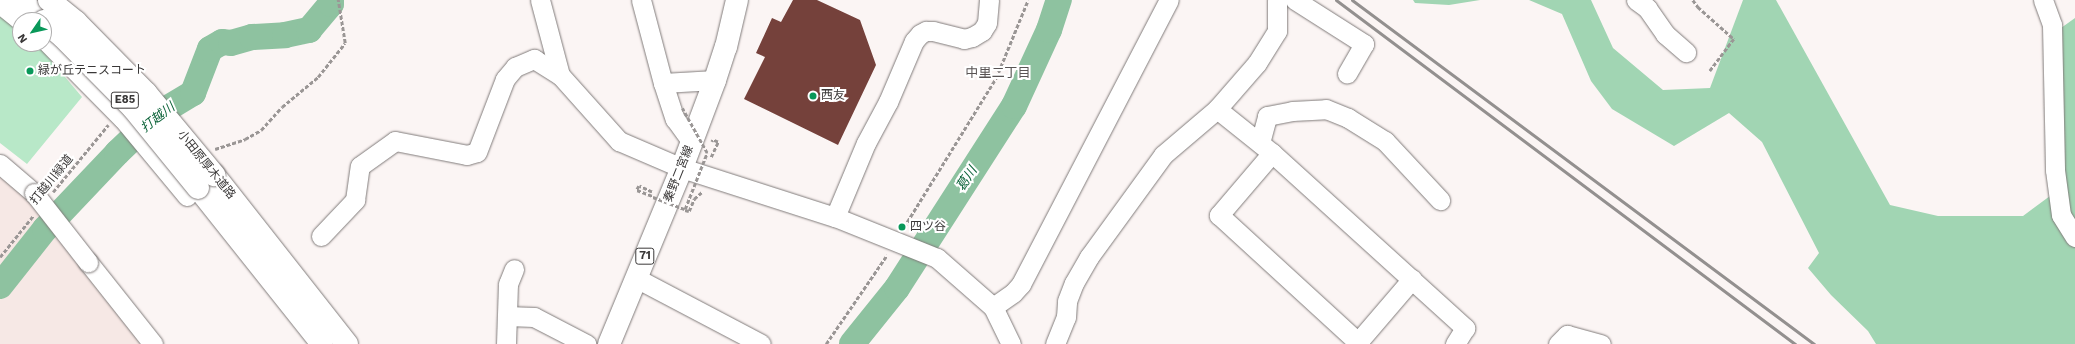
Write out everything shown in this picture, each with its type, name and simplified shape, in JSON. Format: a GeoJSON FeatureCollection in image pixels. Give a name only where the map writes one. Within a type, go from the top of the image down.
{"type":"FeatureCollection","features":[{"type":"Feature","properties":{"kind":"main road","name":"小田原厚木道路"},"geometry":{"type":"LineString","coordinates":[[20,0],[34,12]]}},
{"type":"Feature","properties":{"kind":"main road","name":"小田原厚木道路"},"geometry":{"type":"LineString","coordinates":[[49,0],[76,22],[146,92],[200,186],[347,344]]}},
{"type":"Feature","properties":{"kind":"main road","name":"秦野二宮線"},"geometry":{"type":"LineString","coordinates":[[609,344],[682,168],[700,148],[715,80],[726,46],[737,0]]}},
{"type":"Feature","properties":{"kind":"main road","name":"小田原厚木道路"},"geometry":{"type":"LineString","coordinates":[[52,27],[134,108],[200,186],[322,344]]}},
{"type":"Feature","properties":{"kind":"street"},"geometry":{"type":"LineString","coordinates":[[540,0],[560,75]]}},
{"type":"Feature","properties":{"kind":"street"},"geometry":{"type":"LineString","coordinates":[[641,0],[663,83],[675,119],[700,148]]}},
{"type":"Feature","properties":{"kind":"street"},"geometry":{"type":"LineString","coordinates":[[835,217],[866,143],[888,102],[914,41],[920,34],[926,31],[933,31],[964,39],[972,37],[982,31],[987,23],[989,0]]}},
{"type":"Feature","properties":{"kind":"street"},"geometry":{"type":"LineString","coordinates":[[993,307],[1013,293],[1021,284],[1169,0]]}},
{"type":"Feature","properties":{"kind":"street"},"geometry":{"type":"LineString","coordinates":[[1055,344],[1066,317],[1067,301],[1074,283],[1094,251],[1163,155],[1217,109],[1257,63],[1277,31],[1277,0]]}},
{"type":"Feature","properties":{"kind":"street"},"geometry":{"type":"LineString","coordinates":[[1295,0],[1364,44],[1346,73]]}},
{"type":"Feature","properties":{"kind":"street"},"geometry":{"type":"LineString","coordinates":[[1636,0],[1647,8],[1665,34],[1686,52]]}},
{"type":"Feature","properties":{"kind":"street"},"geometry":{"type":"LineString","coordinates":[[2043,0],[2052,25],[2055,170],[2061,214],[2075,237]]}},
{"type":"Feature","properties":{"kind":"street"},"geometry":{"type":"LineString","coordinates":[[0,4],[12,14]]}},
{"type":"Feature","properties":{"kind":"street"},"geometry":{"type":"LineString","coordinates":[[52,48],[137,136],[200,186]]}},
{"type":"Feature","properties":{"kind":"street"},"geometry":{"type":"LineString","coordinates":[[321,236],[355,200],[360,166],[395,141],[467,155],[477,152],[505,79],[516,67],[534,60],[560,75],[619,141],[682,168],[835,217],[937,258],[993,307],[1006,341]]}},
{"type":"Feature","properties":{"kind":"street"},"geometry":{"type":"LineString","coordinates":[[663,83],[715,80]]}},
{"type":"Feature","properties":{"kind":"street"},"geometry":{"type":"LineString","coordinates":[[1217,109],[1266,148],[1412,279],[1464,328],[1455,344]]}},
{"type":"Feature","properties":{"kind":"street"},"geometry":{"type":"LineString","coordinates":[[1412,279],[1359,343],[1219,215],[1266,148],[1267,116],[1292,110],[1326,109],[1348,118],[1385,142],[1440,200]]}},
{"type":"Feature","properties":{"kind":"street"},"geometry":{"type":"LineString","coordinates":[[0,164],[41,195],[88,262],[153,344]]}},
{"type":"Feature","properties":{"kind":"street"},"geometry":{"type":"LineString","coordinates":[[506,344],[508,284],[514,269]]}},
{"type":"Feature","properties":{"kind":"street"},"geometry":{"type":"LineString","coordinates":[[636,278],[761,344]]}},
{"type":"Feature","properties":{"kind":"street"},"geometry":{"type":"LineString","coordinates":[[507,316],[534,318],[586,344]]}},
{"type":"Feature","properties":{"kind":"street"},"geometry":{"type":"LineString","coordinates":[[1558,344],[1567,335],[1601,344]]}},
{"type":"Feature","properties":{"kind":"path"},"geometry":{"type":"LineString","coordinates":[[212,150],[245,139],[261,130],[282,106],[318,77],[345,43],[338,0]]}},
{"type":"Feature","properties":{"kind":"path"},"geometry":{"type":"LineString","coordinates":[[826,344],[860,297],[996,78],[1028,0]]}},
{"type":"Feature","properties":{"kind":"path"},"geometry":{"type":"LineString","coordinates":[[1694,0],[1698,7],[1734,40],[1710,71]]}},
{"type":"Feature","properties":{"kind":"path"},"geometry":{"type":"LineString","coordinates":[[682,108],[700,148],[683,215]]}},
{"type":"Feature","properties":{"kind":"path","name":"打越川緑道"},"geometry":{"type":"LineString","coordinates":[[41,195],[120,117]]}},
{"type":"Feature","properties":{"kind":"path"},"geometry":{"type":"LineString","coordinates":[[700,148],[713,140],[718,142],[711,157]]}},
{"type":"Feature","properties":{"kind":"path"},"geometry":{"type":"LineString","coordinates":[[652,192],[638,186],[636,190],[689,212],[694,199],[704,190]]}},
{"type":"Feature","properties":{"kind":"path","name":"打越川緑道"},"geometry":{"type":"LineString","coordinates":[[0,257],[34,215]]}},
{"type":"Feature","properties":{"kind":"shaded area"},"geometry":{"type":"Polygon","coordinates":[[[0,164],[147,344],[0,344],[0,164]]]}},
{"type":"Feature","properties":{"kind":"green space"},"geometry":{"type":"Polygon","coordinates":[[[1413,0],[1480,0],[1449,5],[1415,3],[1413,0]]]}},
{"type":"Feature","properties":{"kind":"green space"},"geometry":{"type":"Polygon","coordinates":[[[1529,0],[1591,0],[1613,48],[1663,90],[1710,88],[1743,0],[1776,0],[1890,205],[1938,216],[2023,216],[2050,196],[2054,33],[2075,18],[2075,344],[1876,344],[1868,331],[1831,295],[1808,268],[1819,253],[1762,142],[1729,113],[1674,146],[1612,109],[1591,81],[1562,14],[1529,0]]]}},
{"type":"Feature","properties":{"kind":"green space","name":"緑が丘テニスコート"},"geometry":{"type":"Polygon","coordinates":[[[0,16],[12,25],[12,52],[44,52],[82,97],[27,164],[0,143],[0,16]]]}},
{"type":"Feature","properties":{"kind":"building"},"geometry":{"type":"Polygon","coordinates":[[[793,0],[817,0],[860,20],[876,65],[838,145],[744,99],[765,57],[756,53],[772,18],[781,22],[793,0]]]}},
{"type":"Feature","properties":{"kind":"waterway","name":"打越川"},"geometry":{"type":"LineString","coordinates":[[0,286],[45,229],[117,153],[158,114],[193,93],[210,49],[222,42],[231,43],[252,37],[285,35],[309,30],[331,4],[331,0]]}},
{"type":"Feature","properties":{"kind":"waterway","name":"葛川"},"geometry":{"type":"LineString","coordinates":[[852,344],[897,288],[1014,106],[1049,30],[1059,0]]}},
{"type":"Feature","properties":{"kind":"railway"},"geometry":{"type":"LineString","coordinates":[[1336,0],[1795,344]]}},
{"type":"Feature","properties":{"kind":"railway"},"geometry":{"type":"LineString","coordinates":[[1352,0],[1814,344]]}},
{"type":"Feature","properties":{"kind":"place","name":"緑が丘テニスコート"},"geometry":{"type":"Point","coordinates":[30,71]}},
{"type":"Feature","properties":{"kind":"place","name":"西友"},"geometry":{"type":"Point","coordinates":[813,96]}},
{"type":"Feature","properties":{"kind":"place","name":"四ツ谷"},"geometry":{"type":"Point","coordinates":[902,227]}},
{"type":"Feature","properties":{"kind":"district","name":"中里二丁目"},"geometry":{"type":"Point","coordinates":[998,73]}}]}
